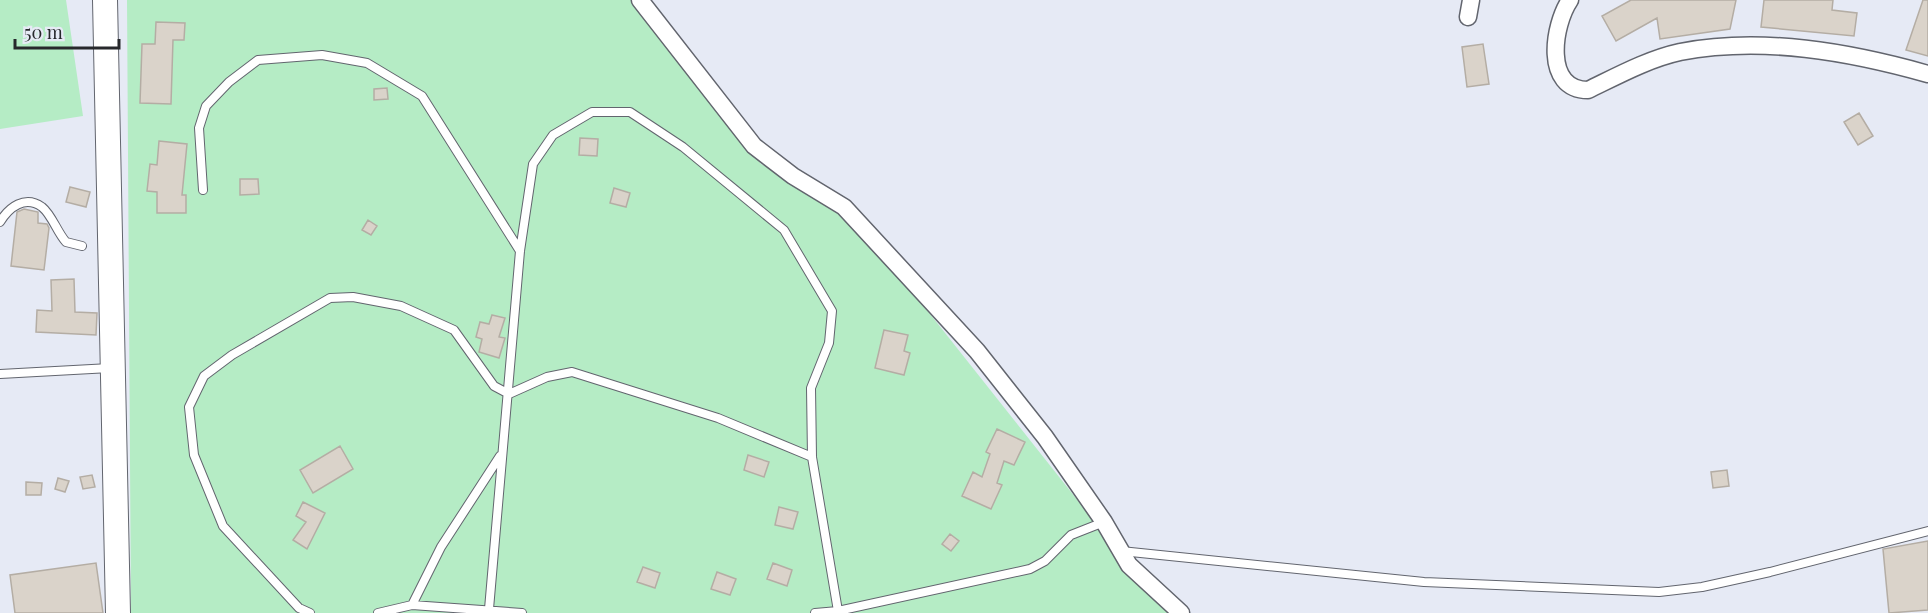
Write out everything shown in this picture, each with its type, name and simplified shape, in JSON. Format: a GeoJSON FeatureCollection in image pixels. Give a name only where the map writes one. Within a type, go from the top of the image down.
{"type":"FeatureCollection","features":[{"type":"Feature","properties":{"kind":"main road"},"geometry":{"type":"LineString","coordinates":[[105,0],[118,613]]}},
{"type":"Feature","properties":{"kind":"street"},"geometry":{"type":"LineString","coordinates":[[640,0],[754,146],[793,176],[844,207],[977,351],[1045,437],[1139,576],[1181,613]]}},
{"type":"Feature","properties":{"kind":"street"},"geometry":{"type":"LineString","coordinates":[[1570,0],[1557,28],[1556,63],[1563,79],[1579,90],[1588,90],[1656,59],[1680,52],[1711,49],[1756,47],[1854,55],[1928,74]]}},
{"type":"Feature","properties":{"kind":"lane"},"geometry":{"type":"LineString","coordinates":[[203,190],[199,128],[206,106],[229,82],[250,65],[258,60],[322,55],[367,63],[422,96],[520,251]]}},
{"type":"Feature","properties":{"kind":"lane"},"geometry":{"type":"LineString","coordinates":[[489,609],[520,251],[533,164],[553,135],[591,111],[630,112],[683,147],[783,230],[832,311],[830,343],[811,388],[812,457],[838,611]]}},
{"type":"Feature","properties":{"kind":"lane"},"geometry":{"type":"LineString","coordinates":[[0,222],[6,212],[17,204],[30,202],[43,208],[66,242],[82,246]]}},
{"type":"Feature","properties":{"kind":"lane"},"geometry":{"type":"LineString","coordinates":[[310,613],[299,608],[223,526],[194,454],[189,407],[204,376],[232,355],[330,298],[353,297],[401,306],[454,330],[494,386],[509,394]]}},
{"type":"Feature","properties":{"kind":"lane"},"geometry":{"type":"LineString","coordinates":[[0,374],[113,368]]}},
{"type":"Feature","properties":{"kind":"lane"},"geometry":{"type":"LineString","coordinates":[[509,394],[547,377],[572,372],[718,418],[812,457]]}},
{"type":"Feature","properties":{"kind":"lane"},"geometry":{"type":"LineString","coordinates":[[412,605],[441,547],[501,453]]}},
{"type":"Feature","properties":{"kind":"lane"},"geometry":{"type":"LineString","coordinates":[[815,613],[838,611],[1030,568],[1045,561],[1071,535],[1104,522]]}},
{"type":"Feature","properties":{"kind":"lane"},"geometry":{"type":"LineString","coordinates":[[1121,551],[1424,582],[1659,592],[1702,587],[1770,572],[1928,531]]}},
{"type":"Feature","properties":{"kind":"lane"},"geometry":{"type":"LineString","coordinates":[[378,613],[412,605],[522,613]]}},
{"type":"Feature","properties":{"kind":"green space"},"geometry":{"type":"Polygon","coordinates":[[[0,0],[66,0],[83,116],[0,129],[0,0]]]}},
{"type":"Feature","properties":{"kind":"green space"},"geometry":{"type":"Polygon","coordinates":[[[127,0],[635,0],[761,164],[850,213],[1117,550],[1187,613],[131,613],[127,0]]]}},
{"type":"Feature","properties":{"kind":"building"},"geometry":{"type":"Polygon","coordinates":[[[1631,0],[1736,0],[1730,29],[1660,39],[1657,18],[1616,41],[1602,16],[1631,0]]]}},
{"type":"Feature","properties":{"kind":"building"},"geometry":{"type":"Polygon","coordinates":[[[1764,0],[1833,0],[1832,10],[1857,13],[1854,36],[1761,27],[1764,0]]]}},
{"type":"Feature","properties":{"kind":"building"},"geometry":{"type":"Polygon","coordinates":[[[1923,0],[1928,0],[1928,56],[1906,50],[1923,0]]]}},
{"type":"Feature","properties":{"kind":"building"},"geometry":{"type":"Polygon","coordinates":[[[156,22],[185,23],[184,40],[173,40],[171,104],[140,103],[142,44],[155,44],[156,22]]]}},
{"type":"Feature","properties":{"kind":"building"},"geometry":{"type":"Polygon","coordinates":[[[1483,44],[1489,84],[1467,87],[1462,47],[1483,44]]]}},
{"type":"Feature","properties":{"kind":"building"},"geometry":{"type":"Polygon","coordinates":[[[387,88],[388,99],[374,100],[374,89],[387,88]]]}},
{"type":"Feature","properties":{"kind":"building"},"geometry":{"type":"Polygon","coordinates":[[[1859,113],[1873,136],[1858,145],[1844,122],[1859,113]]]}},
{"type":"Feature","properties":{"kind":"building"},"geometry":{"type":"Polygon","coordinates":[[[580,138],[598,139],[597,156],[579,155],[580,138]]]}},
{"type":"Feature","properties":{"kind":"building"},"geometry":{"type":"Polygon","coordinates":[[[159,141],[187,144],[182,195],[186,195],[186,213],[157,213],[157,192],[147,191],[150,164],[157,165],[159,141]]]}},
{"type":"Feature","properties":{"kind":"building"},"geometry":{"type":"Polygon","coordinates":[[[240,179],[258,179],[259,194],[240,195],[240,179]]]}},
{"type":"Feature","properties":{"kind":"building"},"geometry":{"type":"Polygon","coordinates":[[[70,187],[90,192],[86,207],[66,202],[70,187]]]}},
{"type":"Feature","properties":{"kind":"building"},"geometry":{"type":"Polygon","coordinates":[[[614,188],[630,193],[626,207],[610,203],[614,188]]]}},
{"type":"Feature","properties":{"kind":"building"},"geometry":{"type":"Polygon","coordinates":[[[24,209],[38,212],[38,223],[47,224],[49,228],[44,270],[11,266],[17,212],[24,209]]]}},
{"type":"Feature","properties":{"kind":"building"},"geometry":{"type":"Polygon","coordinates":[[[368,220],[377,226],[371,235],[362,230],[368,220]]]}},
{"type":"Feature","properties":{"kind":"building"},"geometry":{"type":"Polygon","coordinates":[[[74,279],[75,312],[97,313],[96,335],[36,332],[37,310],[52,311],[51,280],[74,279]]]}},
{"type":"Feature","properties":{"kind":"building"},"geometry":{"type":"Polygon","coordinates":[[[492,315],[505,318],[499,337],[505,338],[499,358],[479,352],[482,339],[476,337],[480,322],[489,324],[492,315]]]}},
{"type":"Feature","properties":{"kind":"building"},"geometry":{"type":"Polygon","coordinates":[[[884,330],[908,335],[904,351],[910,353],[904,375],[875,368],[884,330]]]}},
{"type":"Feature","properties":{"kind":"building"},"geometry":{"type":"Polygon","coordinates":[[[997,429],[1025,442],[1014,465],[1004,461],[997,483],[1002,485],[991,509],[962,496],[973,472],[982,477],[990,454],[986,452],[997,429]]]}},
{"type":"Feature","properties":{"kind":"building"},"geometry":{"type":"Polygon","coordinates":[[[340,446],[353,469],[313,493],[300,470],[340,446]]]}},
{"type":"Feature","properties":{"kind":"building"},"geometry":{"type":"Polygon","coordinates":[[[748,455],[769,462],[764,477],[744,470],[748,455]]]}},
{"type":"Feature","properties":{"kind":"building"},"geometry":{"type":"Polygon","coordinates":[[[1727,470],[1729,486],[1713,488],[1711,472],[1727,470]]]}},
{"type":"Feature","properties":{"kind":"building"},"geometry":{"type":"Polygon","coordinates":[[[92,475],[95,487],[83,489],[80,477],[92,475]]]}},
{"type":"Feature","properties":{"kind":"building"},"geometry":{"type":"Polygon","coordinates":[[[58,478],[69,481],[65,492],[55,489],[58,478]]]}},
{"type":"Feature","properties":{"kind":"building"},"geometry":{"type":"Polygon","coordinates":[[[26,482],[42,483],[41,495],[26,495],[26,482]]]}},
{"type":"Feature","properties":{"kind":"building"},"geometry":{"type":"Polygon","coordinates":[[[303,502],[325,513],[307,549],[293,540],[306,522],[296,516],[303,502]]]}},
{"type":"Feature","properties":{"kind":"building"},"geometry":{"type":"Polygon","coordinates":[[[779,507],[798,512],[793,529],[775,525],[779,507]]]}},
{"type":"Feature","properties":{"kind":"building"},"geometry":{"type":"Polygon","coordinates":[[[950,534],[959,541],[951,551],[942,544],[950,534]]]}},
{"type":"Feature","properties":{"kind":"building"},"geometry":{"type":"Polygon","coordinates":[[[1928,541],[1928,610],[1889,613],[1883,549],[1928,541]]]}},
{"type":"Feature","properties":{"kind":"building"},"geometry":{"type":"Polygon","coordinates":[[[96,563],[103,613],[15,613],[10,575],[96,563]]]}},
{"type":"Feature","properties":{"kind":"building"},"geometry":{"type":"Polygon","coordinates":[[[773,563],[792,570],[787,586],[767,579],[773,563]]]}},
{"type":"Feature","properties":{"kind":"building"},"geometry":{"type":"Polygon","coordinates":[[[643,567],[660,573],[655,588],[637,582],[643,567]]]}},
{"type":"Feature","properties":{"kind":"building"},"geometry":{"type":"Polygon","coordinates":[[[717,572],[736,579],[730,595],[711,589],[717,572]]]}}]}
